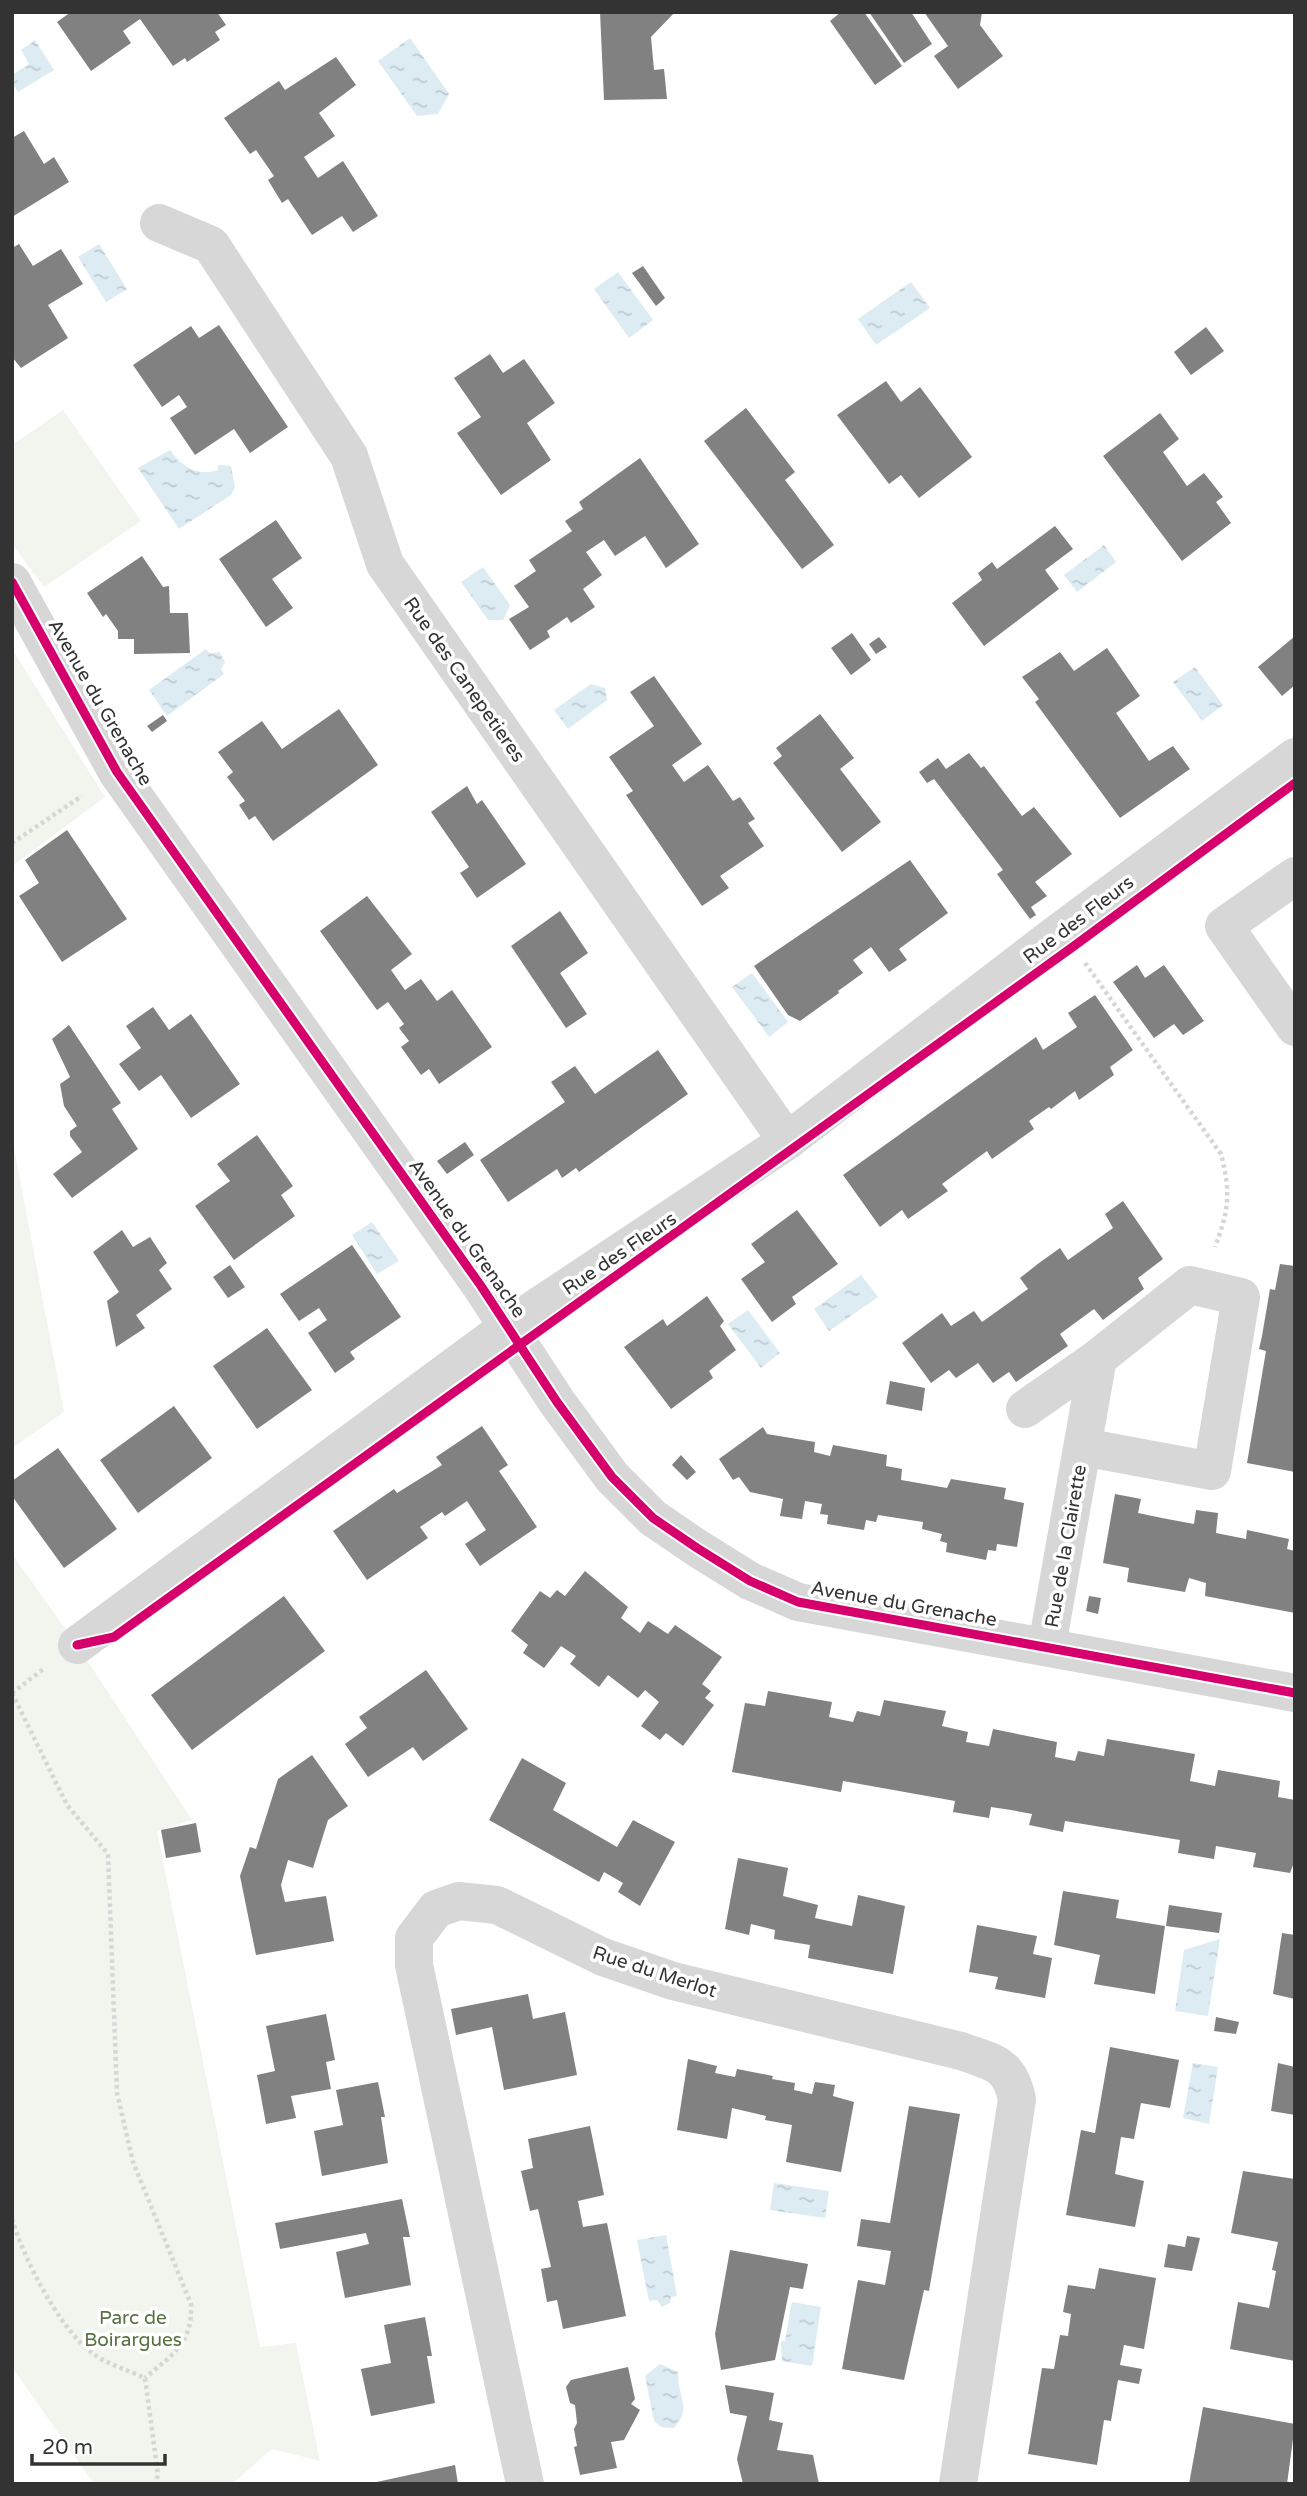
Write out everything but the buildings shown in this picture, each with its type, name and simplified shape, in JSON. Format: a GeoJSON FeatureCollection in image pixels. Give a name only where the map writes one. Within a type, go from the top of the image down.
{"type":"FeatureCollection","features":[{"type":"Feature","properties":{"kind":"street","name":"Rue des Canepetieres"},"geometry":{"type":"LineString","coordinates":[[159,223],[211,245],[349,456],[385,564],[787,1141]]}},
{"type":"Feature","properties":{"kind":"street","name":"Avenue du Grenache"},"geometry":{"type":"LineString","coordinates":[[12,582],[117,772],[509,1326],[557,1402],[612,1477],[653,1518],[750,1581],[798,1602],[1295,1693]]}},
{"type":"Feature","properties":{"kind":"street","name":"Rue des Fleurs"},"geometry":{"type":"LineString","coordinates":[[76,1645],[509,1326],[787,1141],[1062,930],[1295,757]]}},
{"type":"Feature","properties":{"kind":"street"},"geometry":{"type":"LineString","coordinates":[[1295,876],[1224,926],[1295,1027]]}},
{"type":"Feature","properties":{"kind":"street"},"geometry":{"type":"LineString","coordinates":[[1025,1409],[1098,1358],[1190,1285]]}},
{"type":"Feature","properties":{"kind":"street","name":"Rue de la Clairette"},"geometry":{"type":"LineString","coordinates":[[1083,1447],[1212,1471],[1241,1297],[1190,1285]]}},
{"type":"Feature","properties":{"kind":"street","name":"Rue de la Clairette"},"geometry":{"type":"LineString","coordinates":[[1048,1646],[1098,1358]]}},
{"type":"Feature","properties":{"kind":"street","name":"Rue du Merlot"},"geometry":{"type":"LineString","coordinates":[[525,2484],[414,1965],[414,1938],[436,1909],[459,1901],[498,1906],[603,1957],[673,1981],[961,2051],[1000,2065],[1012,2079],[1017,2099],[958,2484]]}},
{"type":"Feature","properties":{"kind":"path"},"geometry":{"type":"LineString","coordinates":[[12,843],[117,772]]}},
{"type":"Feature","properties":{"kind":"path"},"geometry":{"type":"LineString","coordinates":[[1062,930],[1221,1154],[1227,1178],[1228,1211],[1209,1264],[1190,1285]]}},
{"type":"Feature","properties":{"kind":"path"},"geometry":{"type":"LineString","coordinates":[[12,1693],[67,1805],[108,1854],[117,2092],[133,2162],[191,2304],[192,2325],[180,2348],[145,2378]]}},
{"type":"Feature","properties":{"kind":"path"},"geometry":{"type":"LineString","coordinates":[[12,2219],[21,2250],[59,2315],[91,2352],[145,2378]]}},
{"type":"Feature","properties":{"kind":"path"},"geometry":{"type":"LineString","coordinates":[[145,2378],[158,2474],[155,2484]]}},
{"type":"Feature","properties":{"kind":"green space"},"geometry":{"type":"Polygon","coordinates":[[[63,410],[141,521],[44,587],[12,544],[12,445],[63,410]]]}},
{"type":"Feature","properties":{"kind":"green space"},"geometry":{"type":"Polygon","coordinates":[[[12,649],[105,797],[12,866],[12,649]]]}},
{"type":"Feature","properties":{"kind":"green space"},"geometry":{"type":"Polygon","coordinates":[[[12,1137],[64,1412],[12,1448],[12,1137]]]}},
{"type":"Feature","properties":{"kind":"green space","name":"Parc de Boirargues"},"geometry":{"type":"Polygon","coordinates":[[[12,1554],[77,1645],[192,1820],[157,1831],[260,2347],[296,2343],[320,2461],[272,2449],[232,2484],[94,2484],[12,2367],[12,1554]]]}},
{"type":"Feature","properties":{"kind":"water"},"geometry":{"type":"Polygon","coordinates":[[[410,38],[449,94],[438,114],[417,116],[378,61],[410,38]]]}},
{"type":"Feature","properties":{"kind":"water"},"geometry":{"type":"Polygon","coordinates":[[[35,40],[54,70],[18,92],[12,82],[12,75],[29,64],[21,50],[35,40]]]}},
{"type":"Feature","properties":{"kind":"water"},"geometry":{"type":"Polygon","coordinates":[[[99,244],[127,289],[106,302],[78,257],[99,244]]]}},
{"type":"Feature","properties":{"kind":"water"},"geometry":{"type":"Polygon","coordinates":[[[618,272],[653,320],[629,338],[594,289],[618,272]]]}},
{"type":"Feature","properties":{"kind":"water"},"geometry":{"type":"Polygon","coordinates":[[[911,282],[930,308],[876,345],[858,319],[911,282]]]}},
{"type":"Feature","properties":{"kind":"water"},"geometry":{"type":"Polygon","coordinates":[[[170,450],[179,461],[196,471],[210,472],[218,470],[218,465],[231,466],[235,487],[231,495],[179,529],[138,468],[170,450]]]}},
{"type":"Feature","properties":{"kind":"water"},"geometry":{"type":"Polygon","coordinates":[[[1104,545],[1116,562],[1077,592],[1064,575],[1104,545]]]}},
{"type":"Feature","properties":{"kind":"water"},"geometry":{"type":"Polygon","coordinates":[[[483,567],[510,605],[503,620],[488,620],[461,582],[483,567]]]}},
{"type":"Feature","properties":{"kind":"water"},"geometry":{"type":"Polygon","coordinates":[[[206,649],[211,654],[219,652],[225,662],[221,669],[224,674],[167,716],[149,690],[206,649]]]}},
{"type":"Feature","properties":{"kind":"water"},"geometry":{"type":"Polygon","coordinates":[[[1195,667],[1223,705],[1202,721],[1173,682],[1195,667]]]}},
{"type":"Feature","properties":{"kind":"water"},"geometry":{"type":"Polygon","coordinates":[[[591,684],[605,688],[607,700],[568,729],[554,710],[591,684]]]}},
{"type":"Feature","properties":{"kind":"water"},"geometry":{"type":"Polygon","coordinates":[[[752,973],[788,1022],[769,1037],[732,987],[752,973]]]}},
{"type":"Feature","properties":{"kind":"water"},"geometry":{"type":"Polygon","coordinates":[[[372,1222],[399,1261],[377,1274],[352,1235],[372,1222]]]}},
{"type":"Feature","properties":{"kind":"water"},"geometry":{"type":"Polygon","coordinates":[[[861,1275],[878,1297],[829,1331],[814,1309],[861,1275]]]}},
{"type":"Feature","properties":{"kind":"water"},"geometry":{"type":"Polygon","coordinates":[[[748,1310],[780,1353],[761,1368],[728,1324],[748,1310]]]}},
{"type":"Feature","properties":{"kind":"water"},"geometry":{"type":"Polygon","coordinates":[[[1220,1939],[1208,2016],[1175,2011],[1184,1950],[1220,1939]]]}},
{"type":"Feature","properties":{"kind":"water"},"geometry":{"type":"Polygon","coordinates":[[[1193,2063],[1218,2067],[1209,2124],[1183,2118],[1193,2063]]]}},
{"type":"Feature","properties":{"kind":"water"},"geometry":{"type":"Polygon","coordinates":[[[774,2183],[829,2191],[825,2218],[770,2210],[774,2183]]]}},
{"type":"Feature","properties":{"kind":"water"},"geometry":{"type":"Polygon","coordinates":[[[666,2235],[677,2296],[671,2297],[670,2303],[662,2307],[657,2300],[649,2301],[637,2240],[666,2235]]]}},
{"type":"Feature","properties":{"kind":"water"},"geometry":{"type":"Polygon","coordinates":[[[792,2302],[821,2307],[812,2366],[782,2361],[781,2341],[785,2341],[792,2302]]]}},
{"type":"Feature","properties":{"kind":"water"},"geometry":{"type":"Polygon","coordinates":[[[660,2364],[678,2372],[683,2408],[680,2421],[674,2428],[661,2427],[654,2421],[645,2376],[660,2364]]]}},
{"type":"Feature","properties":{"kind":"cycle path"},"geometry":{"type":"LineString","coordinates":[[12,582],[117,772],[481,1286],[557,1402],[612,1477],[653,1518],[750,1581],[798,1602],[1295,1693]]}},
{"type":"Feature","properties":{"kind":"cycle path"},"geometry":{"type":"LineString","coordinates":[[77,1645],[114,1637],[1074,946],[1295,783]]}}]}
